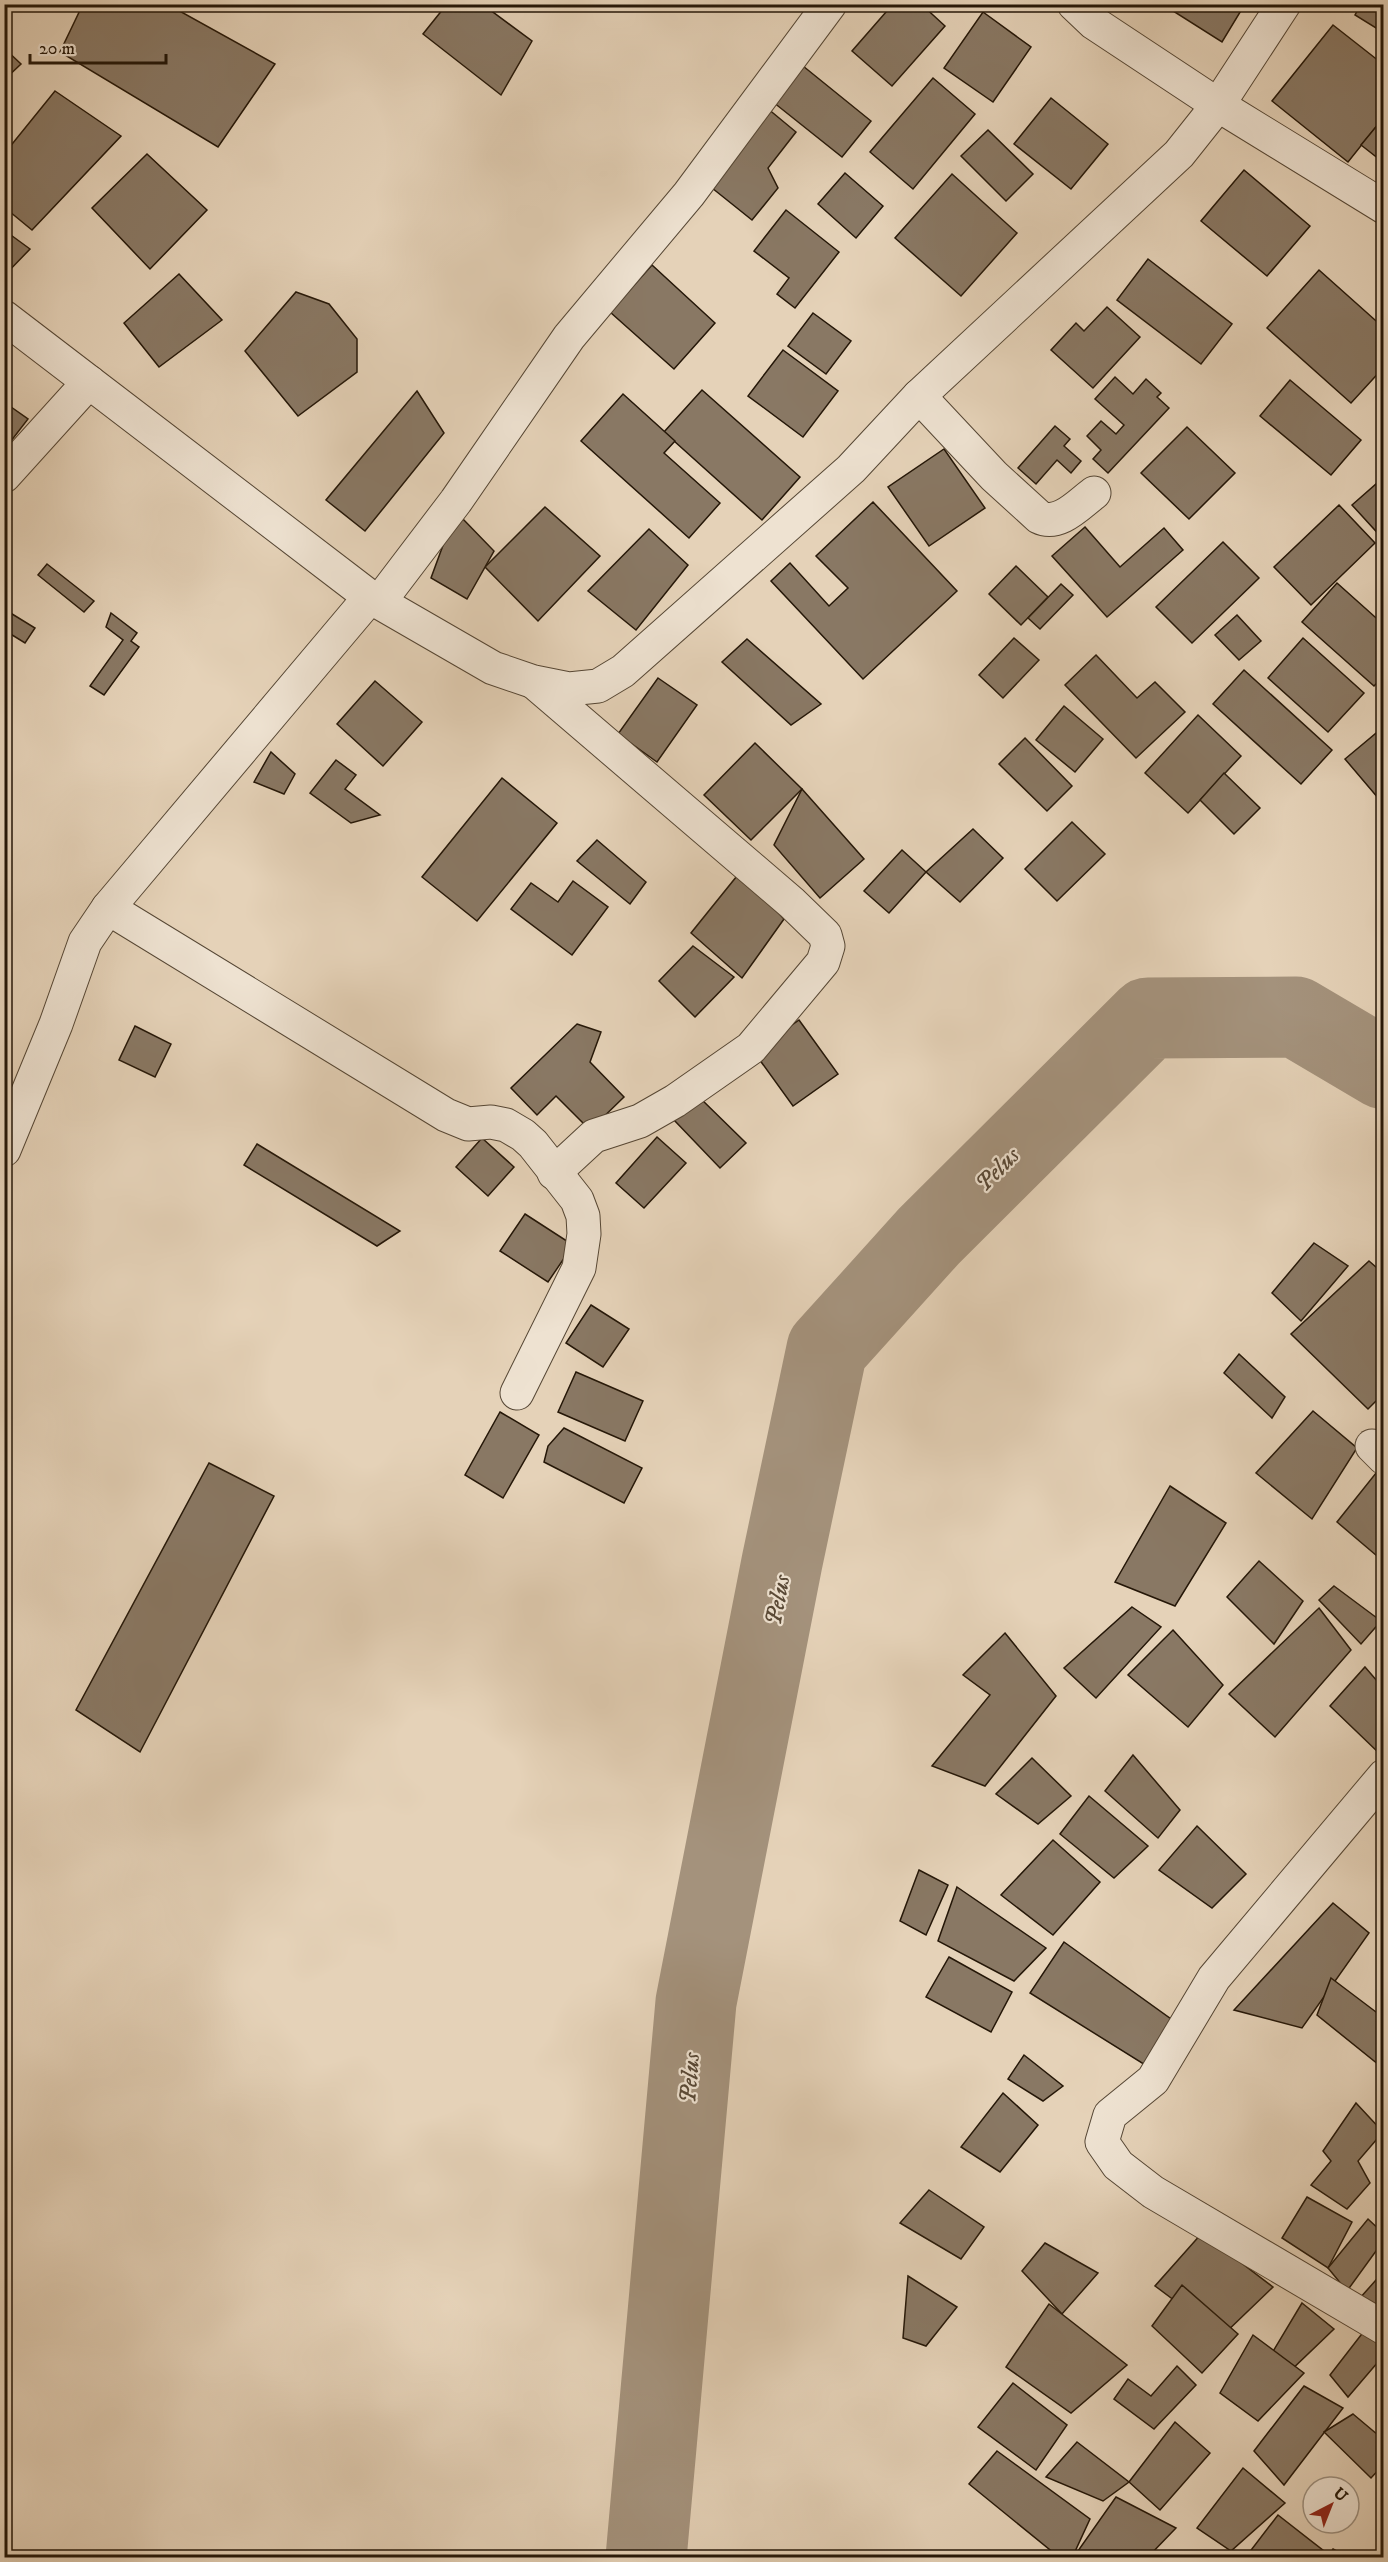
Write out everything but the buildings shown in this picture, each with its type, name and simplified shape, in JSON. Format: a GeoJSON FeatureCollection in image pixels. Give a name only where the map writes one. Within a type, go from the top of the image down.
{"type":"FeatureCollection","features":[{"type":"Feature","properties":{"kind":"street"},"geometry":{"type":"LineString","coordinates":[[4,1150],[56,1024],[85,942],[108,908],[375,599],[456,501],[569,337],[689,194],[830,4]]}},
{"type":"Feature","properties":{"kind":"street"},"geometry":{"type":"LineString","coordinates":[[1074,4],[1094,23],[1218,105],[1383,207]]}},
{"type":"Feature","properties":{"kind":"street"},"geometry":{"type":"LineString","coordinates":[[4,317],[375,599],[493,668],[534,682],[569,689],[598,686],[623,671],[851,469],[919,396],[1179,154],[1218,105],[1284,4]]}},
{"type":"Feature","properties":{"kind":"street"},"geometry":{"type":"LineString","coordinates":[[4,476],[100,392]]}},
{"type":"Feature","properties":{"kind":"street"},"geometry":{"type":"LineString","coordinates":[[919,396],[994,476],[1039,517],[1046,520],[1061,518],[1094,493]]}},
{"type":"Feature","properties":{"kind":"street"},"geometry":{"type":"LineString","coordinates":[[534,682],[792,903],[825,934],[828,946],[823,962],[751,1048],[675,1101],[640,1121],[594,1136],[554,1173]]}},
{"type":"Feature","properties":{"kind":"street"},"geometry":{"type":"LineString","coordinates":[[108,908],[446,1115],[468,1124],[491,1122],[506,1125],[533,1144],[577,1200],[583,1216],[584,1234],[579,1268],[517,1393]]}},
{"type":"Feature","properties":{"kind":"street"},"geometry":{"type":"LineString","coordinates":[[1383,1776],[1214,1978],[1153,2080],[1110,2115],[1102,2142],[1118,2165],[1153,2192],[1383,2328]]}},
{"type":"Feature","properties":{"kind":"waterway","name":"Pelus"},"geometry":{"type":"LineString","coordinates":[[646,2558],[696,2002],[782,1562],[827,1349],[929,1236],[1148,1018],[1296,1017],[1384,1069]]}}]}
